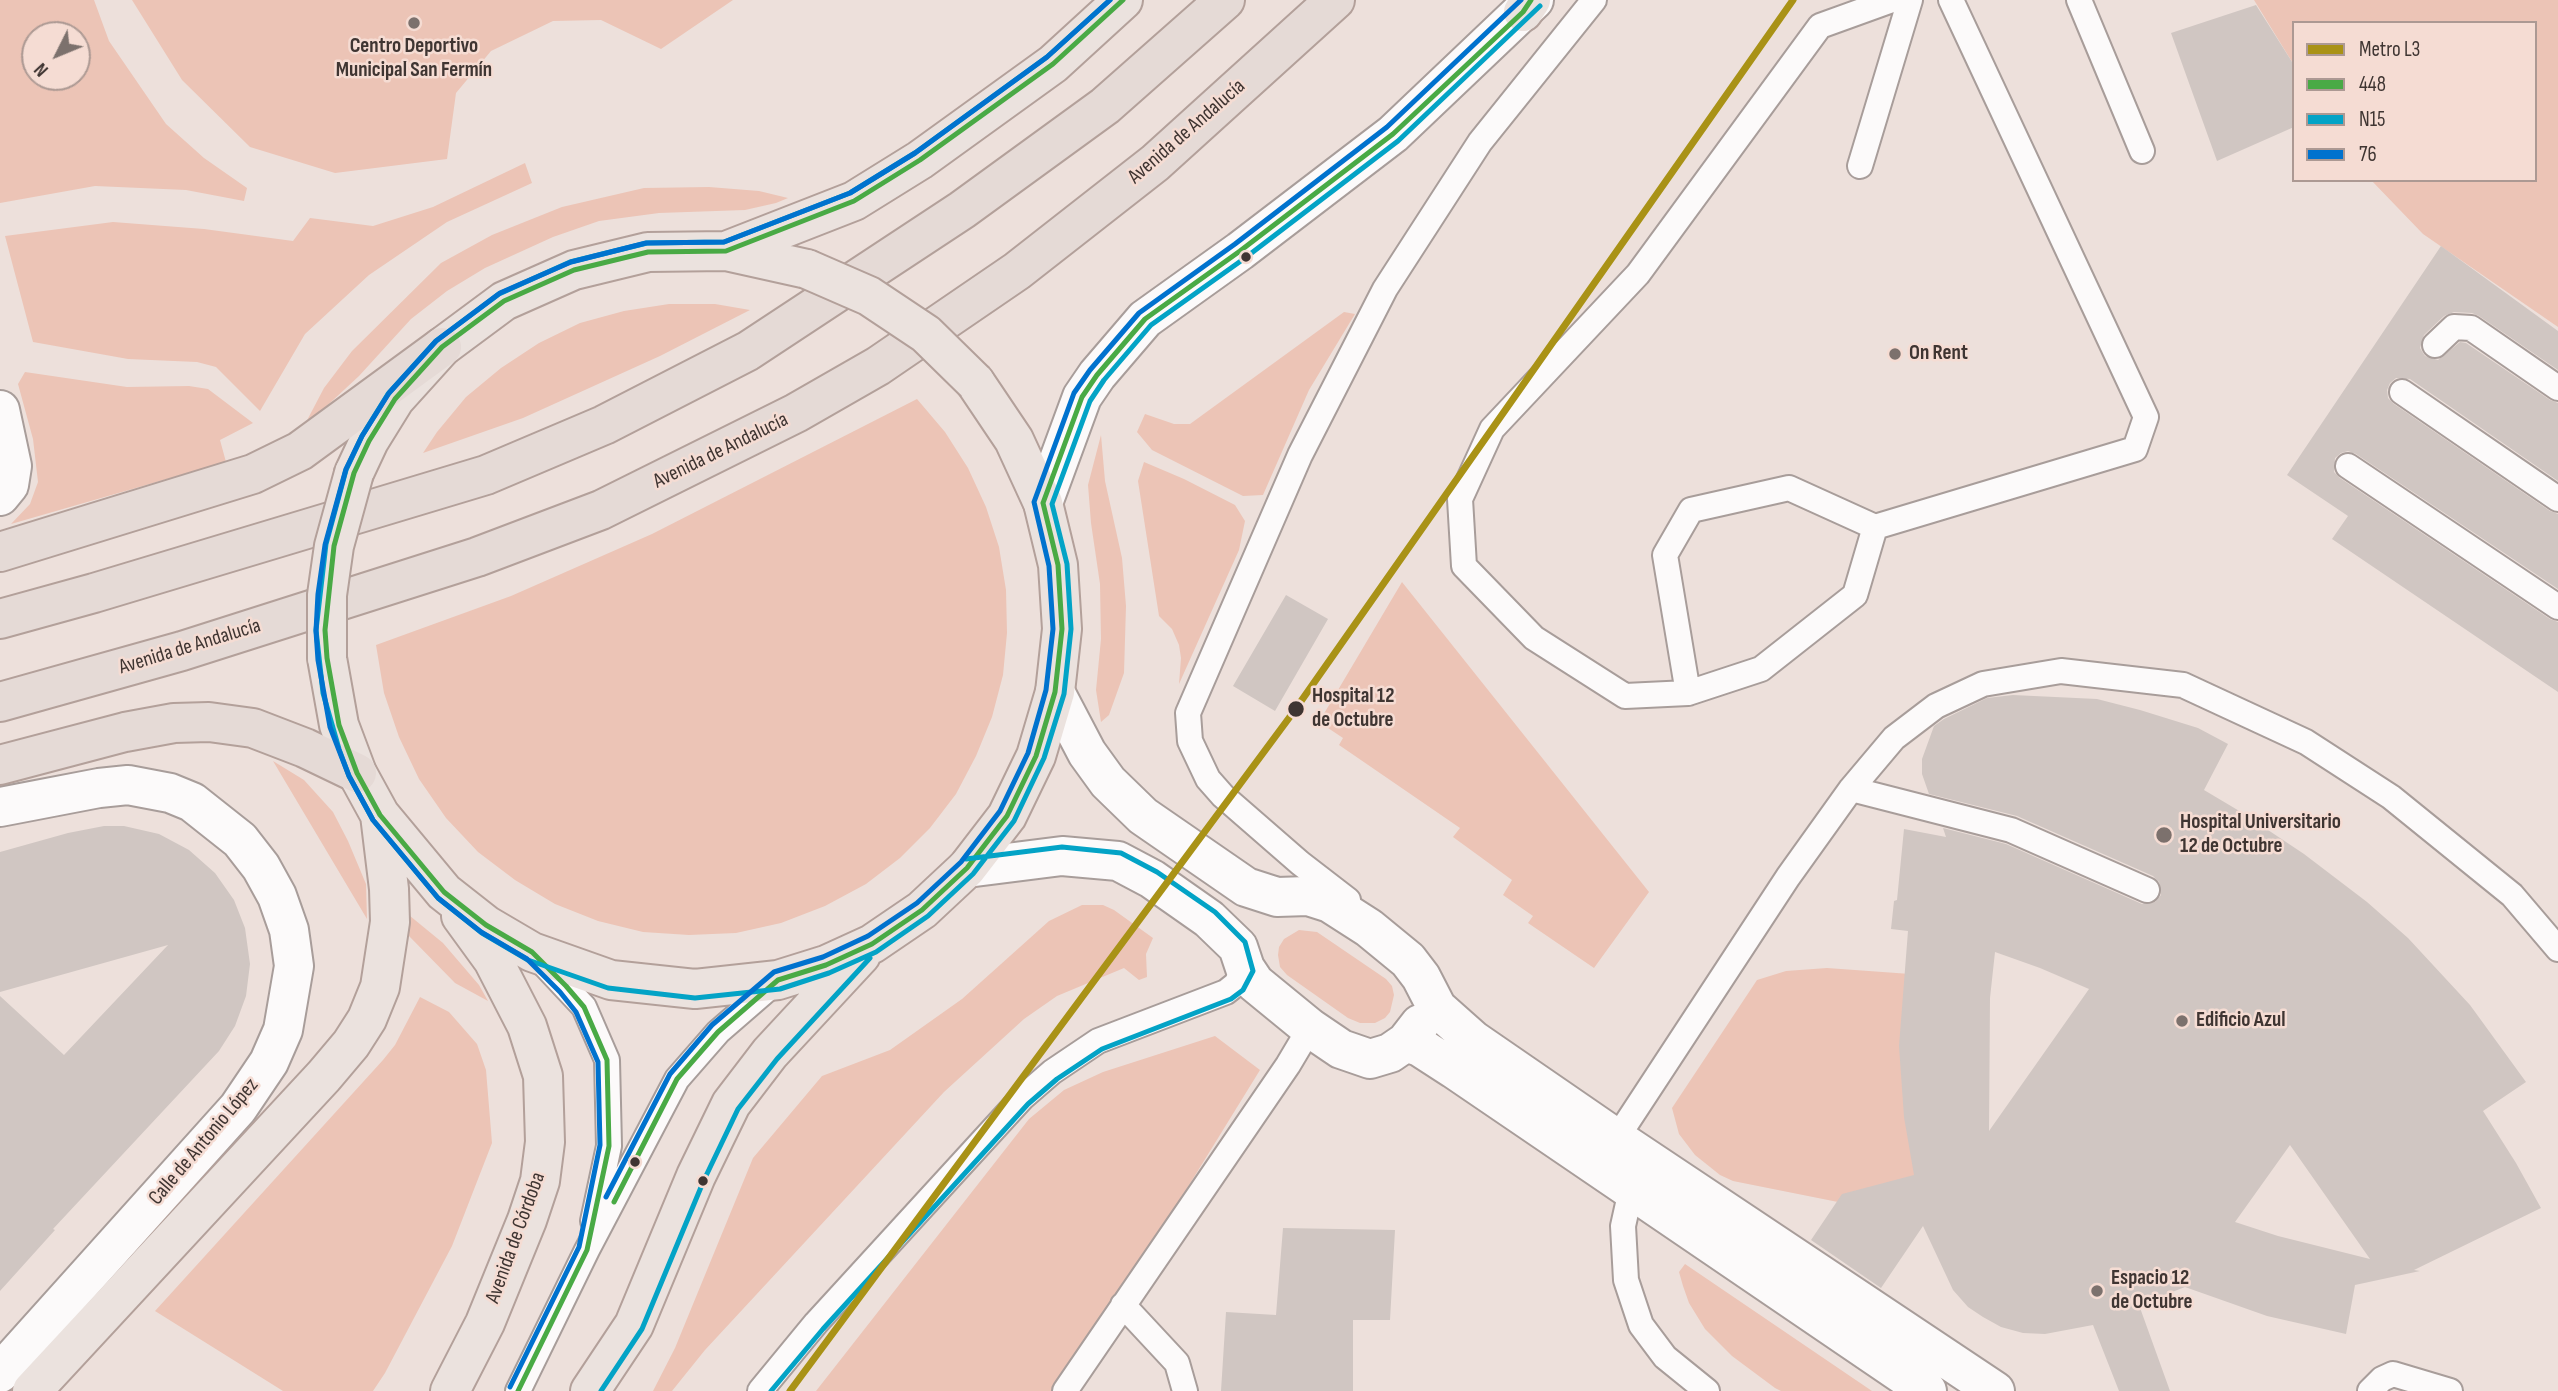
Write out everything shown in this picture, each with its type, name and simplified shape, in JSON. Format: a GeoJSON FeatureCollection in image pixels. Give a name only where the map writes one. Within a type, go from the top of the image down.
{"type":"FeatureCollection","features":[{"type":"Feature","properties":{"kind":"highway"},"geometry":{"type":"LineString","coordinates":[[0,619],[486,475],[604,425],[748,351],[962,210],[1105,106],[1225,0]]}},
{"type":"Feature","properties":{"kind":"highway","name":"Avenida de Andalucía"},"geometry":{"type":"LineString","coordinates":[[0,702],[182,651],[477,557],[601,510],[796,413],[878,366],[1017,271],[1155,163],[1335,0]]}},
{"type":"Feature","properties":{"kind":"highway"},"geometry":{"type":"LineString","coordinates":[[0,552],[253,474],[300,451],[442,347]]}},
{"type":"Feature","properties":{"kind":"highway"},"geometry":{"type":"LineString","coordinates":[[0,765],[125,732],[174,723],[209,722],[253,728],[305,748],[357,773]]}},
{"type":"Feature","properties":{"kind":"main road"},"geometry":{"type":"LineString","coordinates":[[726,251],[854,201],[920,160],[1053,64],[1123,0]]}},
{"type":"Feature","properties":{"kind":"main road"},"geometry":{"type":"LineString","coordinates":[[726,251],[807,269],[869,296],[926,334],[975,382],[1014,440],[1043,503],[1059,578],[1062,629],[1055,692],[1036,756],[1007,816],[967,869],[922,910],[872,944],[826,965],[778,980],[695,989],[611,980],[532,952],[486,925],[444,892],[380,815],[357,773],[339,725],[327,658],[327,595],[332,558],[354,473],[369,441],[395,400],[442,347],[504,301],[573,270],[648,252],[726,251]]}},
{"type":"Feature","properties":{"kind":"main road"},"geometry":{"type":"LineString","coordinates":[[32,1391],[324,1076],[351,1044],[367,1019],[380,987],[390,922],[380,815]]}},
{"type":"Feature","properties":{"kind":"main road","name":"Avenida de Córdoba"},"geometry":{"type":"LineString","coordinates":[[444,892],[493,960],[527,1026],[543,1076],[545,1142],[540,1181],[527,1220],[485,1323],[450,1391]]}},
{"type":"Feature","properties":{"kind":"main road"},"geometry":{"type":"LineString","coordinates":[[590,1391],[634,1325],[696,1176],[731,1104],[770,1053],[872,944]]}},
{"type":"Feature","properties":{"kind":"street"},"geometry":{"type":"LineString","coordinates":[[1043,503],[1082,397],[1097,375],[1145,319],[1240,251],[1393,134],[1530,4]]}},
{"type":"Feature","properties":{"kind":"street"},"geometry":{"type":"LineString","coordinates":[[0,410],[12,466],[9,485],[0,496]]}},
{"type":"Feature","properties":{"kind":"street"},"geometry":{"type":"LineString","coordinates":[[1055,692],[1087,753],[1108,782],[1143,816],[1245,887],[1263,895],[1308,896],[1330,903],[1369,928],[1408,960],[1421,977],[1437,1009],[1473,1040],[1996,1391]]}},
{"type":"Feature","properties":{"kind":"street","name":"Calle de Antonio López"},"geometry":{"type":"LineString","coordinates":[[0,807],[128,785],[170,793],[192,802],[240,840],[261,867],[277,896],[289,930],[294,966],[283,1030],[269,1062],[238,1108],[0,1373]]}},
{"type":"Feature","properties":{"kind":"street"},"geometry":{"type":"LineString","coordinates":[[967,869],[1062,856],[1118,861],[1152,879],[1209,919],[1242,958],[1255,983],[1310,1028],[1341,1049],[1370,1059],[1390,1053],[1406,1042],[1419,1027],[1428,994]]}},
{"type":"Feature","properties":{"kind":"street"},"geometry":{"type":"LineString","coordinates":[[1242,958],[1247,920],[1277,897]]}},
{"type":"Feature","properties":{"kind":"street"},"geometry":{"type":"LineString","coordinates":[[1406,1042],[1420,1047],[1454,1069],[1927,1391]]}},
{"type":"Feature","properties":{"kind":"lane"},"geometry":{"type":"LineString","coordinates":[[1369,928],[1345,897],[1300,863],[1223,796],[1208,779],[1190,741],[1188,713],[1300,455],[1385,289],[1480,142],[1594,0]]}},
{"type":"Feature","properties":{"kind":"lane"},"geometry":{"type":"LineString","coordinates":[[1875,527],[1855,596],[1761,669],[1688,693],[1625,696],[1534,638],[1464,566],[1460,499],[1492,429],[1638,274],[1820,26],[1892,0]]}},
{"type":"Feature","properties":{"kind":"lane"},"geometry":{"type":"LineString","coordinates":[[1860,166],[1910,0]]}},
{"type":"Feature","properties":{"kind":"lane"},"geometry":{"type":"LineString","coordinates":[[1688,693],[1665,555],[1691,510],[1789,488],[1875,527],[2135,449],[2146,417],[1951,0]]}},
{"type":"Feature","properties":{"kind":"lane"},"geometry":{"type":"LineString","coordinates":[[2079,0],[2142,150]]}},
{"type":"Feature","properties":{"kind":"lane"},"geometry":{"type":"LineString","coordinates":[[2435,345],[2454,327],[2471,328],[2558,388]]}},
{"type":"Feature","properties":{"kind":"lane"},"geometry":{"type":"LineString","coordinates":[[2402,391],[2558,499]]}},
{"type":"Feature","properties":{"kind":"lane"},"geometry":{"type":"LineString","coordinates":[[2348,466],[2558,607]]}},
{"type":"Feature","properties":{"kind":"lane"},"geometry":{"type":"LineString","coordinates":[[1611,1135],[1624,1127],[1788,877],[1851,789],[1894,738],[1936,706],[1983,684],[2061,671],[2183,685],[2306,742],[2391,797],[2512,895],[2558,949]]}},
{"type":"Feature","properties":{"kind":"lane"},"geometry":{"type":"LineString","coordinates":[[1851,789],[2011,830],[2147,890]]}},
{"type":"Feature","properties":{"kind":"lane"},"geometry":{"type":"LineString","coordinates":[[532,952],[584,1007],[607,1060],[610,1146],[587,1250]]}},
{"type":"Feature","properties":{"kind":"lane"},"geometry":{"type":"LineString","coordinates":[[760,1391],[816,1323],[1022,1098],[1052,1072],[1098,1041],[1226,992],[1236,984],[1242,958]]}},
{"type":"Feature","properties":{"kind":"lane"},"geometry":{"type":"LineString","coordinates":[[518,1391],[587,1250],[677,1079],[718,1032],[778,980]]}},
{"type":"Feature","properties":{"kind":"lane"},"geometry":{"type":"LineString","coordinates":[[1065,1391],[1288,1065],[1310,1028]]}},
{"type":"Feature","properties":{"kind":"lane"},"geometry":{"type":"LineString","coordinates":[[1631,1190],[1623,1226],[1626,1280],[1641,1325],[1665,1357],[1707,1391]]}},
{"type":"Feature","properties":{"kind":"lane"},"geometry":{"type":"LineString","coordinates":[[1123,1305],[1177,1363],[1185,1391]]}},
{"type":"Feature","properties":{"kind":"lane"},"geometry":{"type":"LineString","coordinates":[[2370,1391],[2382,1379],[2393,1374],[2450,1391]]}},
{"type":"Feature","properties":{"kind":"shaded area"},"geometry":{"type":"Polygon","coordinates":[[[0,0],[94,0],[109,41],[166,124],[204,158],[247,188],[244,201],[186,190],[95,186],[0,203],[0,0]]]}},
{"type":"Feature","properties":{"kind":"shaded area"},"geometry":{"type":"Polygon","coordinates":[[[132,0],[733,0],[661,49],[601,20],[553,21],[491,51],[456,93],[447,159],[335,173],[250,147],[182,80],[132,0]]]}},
{"type":"Feature","properties":{"kind":"shaded area"},"geometry":{"type":"Polygon","coordinates":[[[2254,0],[2558,0],[2558,327],[2423,234],[2373,182],[2537,182],[2537,21],[2292,21],[2292,62],[2254,0]]]}},
{"type":"Feature","properties":{"kind":"shaded area"},"geometry":{"type":"Polygon","coordinates":[[[525,163],[532,183],[447,222],[369,275],[305,334],[260,411],[216,367],[197,362],[128,359],[33,342],[5,236],[113,222],[204,229],[293,241],[310,218],[373,226],[433,207],[525,163]]]}},
{"type":"Feature","properties":{"kind":"shaded area"},"geometry":{"type":"Polygon","coordinates":[[[709,187],[759,191],[788,198],[745,210],[659,213],[599,221],[553,237],[485,268],[447,291],[411,319],[359,376],[303,428],[324,388],[352,351],[441,263],[492,235],[562,207],[644,188],[709,187]]]}},
{"type":"Feature","properties":{"kind":"shaded area"},"geometry":{"type":"Polygon","coordinates":[[[669,304],[715,304],[750,310],[660,356],[523,418],[423,453],[466,397],[501,368],[539,343],[580,323],[624,311],[669,304]]]}},
{"type":"Feature","properties":{"kind":"shaded area"},"geometry":{"type":"Polygon","coordinates":[[[1344,312],[1355,314],[1309,390],[1263,495],[1243,496],[1152,450],[1137,432],[1145,414],[1174,424],[1190,424],[1344,312]]]}},
{"type":"Feature","properties":{"kind":"shaded area"},"geometry":{"type":"Polygon","coordinates":[[[25,372],[127,387],[189,386],[208,389],[253,423],[220,440],[226,462],[11,524],[30,504],[38,482],[33,439],[18,384],[25,372]]]}},
{"type":"Feature","properties":{"kind":"shaded area"},"geometry":{"type":"Polygon","coordinates":[[[917,399],[945,432],[968,468],[986,507],[999,547],[1006,590],[1007,633],[1003,675],[992,717],[956,794],[930,828],[900,858],[866,884],[825,906],[781,923],[736,933],[689,935],[643,932],[598,921],[555,904],[515,880],[478,852],[446,818],[419,779],[399,737],[384,693],[376,645],[511,596],[652,534],[917,399]]]}},
{"type":"Feature","properties":{"kind":"shaded area"},"geometry":{"type":"Polygon","coordinates":[[[1101,435],[1105,481],[1122,558],[1126,606],[1124,673],[1109,715],[1101,722],[1096,690],[1101,639],[1100,584],[1088,485],[1101,435]]]}},
{"type":"Feature","properties":{"kind":"shaded area"},"geometry":{"type":"Polygon","coordinates":[[[1144,462],[1235,505],[1245,521],[1239,550],[1179,684],[1179,645],[1172,629],[1159,616],[1138,481],[1144,462]]]}},
{"type":"Feature","properties":{"kind":"shaded area"},"geometry":{"type":"Polygon","coordinates":[[[1402,582],[1649,892],[1594,968],[1528,923],[1533,916],[1503,895],[1512,880],[1453,837],[1460,828],[1339,745],[1343,738],[1319,722],[1402,582]]]}},
{"type":"Feature","properties":{"kind":"shaded area"},"geometry":{"type":"Polygon","coordinates":[[[273,761],[304,780],[333,812],[366,884],[367,919],[273,761]]]}},
{"type":"Feature","properties":{"kind":"shaded area"},"geometry":{"type":"Polygon","coordinates":[[[1082,905],[1103,905],[1114,910],[1153,938],[1146,954],[1147,977],[1139,980],[1124,968],[1057,996],[1024,1019],[944,1092],[705,1350],[672,1391],[653,1391],[675,1348],[753,1158],[822,1076],[890,1050],[962,999],[1049,921],[1082,905]]]}},
{"type":"Feature","properties":{"kind":"shaded area"},"geometry":{"type":"Polygon","coordinates":[[[404,911],[443,943],[479,985],[488,1001],[455,983],[409,936],[404,911]]]}},
{"type":"Feature","properties":{"kind":"shaded area"},"geometry":{"type":"Polygon","coordinates":[[[1299,930],[1317,932],[1386,979],[1392,986],[1394,995],[1390,1012],[1385,1018],[1375,1023],[1360,1023],[1348,1018],[1287,975],[1280,967],[1279,947],[1284,939],[1299,930]]]}},
{"type":"Feature","properties":{"kind":"shaded area"},"geometry":{"type":"Polygon","coordinates":[[[1827,968],[1938,976],[1945,1181],[1853,1205],[1733,1181],[1720,1175],[1695,1155],[1679,1134],[1672,1108],[1757,980],[1786,971],[1827,968]]]}},
{"type":"Feature","properties":{"kind":"shaded area"},"geometry":{"type":"Polygon","coordinates":[[[420,997],[449,1012],[477,1044],[486,1070],[492,1143],[452,1246],[373,1391],[283,1391],[155,1311],[383,1060],[395,1045],[420,997]]]}},
{"type":"Feature","properties":{"kind":"shaded area"},"geometry":{"type":"Polygon","coordinates":[[[1215,1036],[1260,1070],[1062,1391],[816,1391],[1029,1119],[1064,1090],[1103,1072],[1215,1036]]]}},
{"type":"Feature","properties":{"kind":"shaded area"},"geometry":{"type":"Polygon","coordinates":[[[1685,1264],[1872,1391],[1781,1391],[1775,1388],[1732,1356],[1705,1329],[1689,1303],[1683,1286],[1679,1272],[1685,1264]]]}},
{"type":"Feature","properties":{"kind":"building"},"geometry":{"type":"Polygon","coordinates":[[[2256,5],[2292,62],[2292,128],[2217,161],[2171,33],[2256,5]]]}},
{"type":"Feature","properties":{"kind":"building"},"geometry":{"type":"Polygon","coordinates":[[[2441,246],[2558,331],[2558,370],[2472,313],[2454,312],[2444,316],[2424,335],[2420,348],[2425,356],[2438,360],[2460,342],[2466,343],[2558,403],[2558,481],[2410,379],[2396,378],[2390,383],[2388,398],[2558,514],[2558,589],[2356,454],[2348,451],[2341,453],[2335,458],[2334,472],[2558,622],[2558,692],[2332,539],[2348,516],[2287,475],[2441,246]]]}},
{"type":"Feature","properties":{"kind":"building"},"geometry":{"type":"Polygon","coordinates":[[[1286,595],[1328,619],[1275,711],[1233,686],[1286,595]]]}},
{"type":"Feature","properties":{"kind":"building","name":"Edificio Azul"},"geometry":{"type":"Polygon","coordinates":[[[2013,695],[2097,699],[2198,728],[2228,744],[2204,790],[2304,854],[2367,902],[2408,938],[2470,1005],[2526,1082],[2483,1111],[2541,1208],[2414,1270],[2420,1271],[2355,1285],[2346,1334],[2267,1316],[2185,1287],[2139,1305],[2170,1391],[2119,1391],[2093,1325],[2045,1334],[2023,1333],[2001,1327],[1968,1307],[1953,1290],[1923,1226],[1881,1288],[1811,1240],[1842,1194],[1914,1175],[1904,1117],[1899,1046],[1908,931],[1891,929],[1894,901],[1897,900],[1904,829],[1946,837],[1943,828],[2006,844],[2142,904],[2155,902],[2161,895],[2159,882],[2153,876],[2017,816],[1929,794],[1922,774],[1922,759],[1934,726],[1987,698],[2013,695]],[[1995,952],[1990,998],[1989,1131],[2089,989],[1995,952]],[[2290,1145],[2235,1222],[2278,1236],[2370,1259],[2290,1145]]]}},
{"type":"Feature","properties":{"kind":"building"},"geometry":{"type":"Polygon","coordinates":[[[104,826],[124,826],[159,834],[189,850],[215,873],[234,900],[245,928],[250,964],[246,996],[235,1026],[219,1051],[53,1229],[55,1230],[0,1291],[0,996],[64,1055],[168,945],[0,992],[0,852],[104,826]]]}},
{"type":"Feature","properties":{"kind":"building"},"geometry":{"type":"Polygon","coordinates":[[[1283,1228],[1395,1230],[1390,1320],[1353,1320],[1353,1391],[1221,1391],[1226,1312],[1276,1315],[1283,1228]]]}},
{"type":"Feature","properties":{"kind":"metro line","name":"L3"},"geometry":{"type":"LineString","coordinates":[[790,1391],[1292,714],[1793,0]]}},
{"type":"Feature","properties":{"kind":"transit line","name":"N15"},"geometry":{"type":"LineString","coordinates":[[1110,0],[1047,57],[915,153],[850,193],[724,242],[647,243],[570,262],[499,294],[436,341],[388,394],[362,436],[346,470],[326,544],[316,630],[323,693],[349,776],[373,820],[438,898],[482,933],[528,960],[608,988],[695,998],[780,989],[829,973],[876,952],[928,916],[973,874],[1014,821],[1044,758],[1064,694],[1071,629],[1067,564],[1052,504],[1090,401],[1104,380],[1151,325],[1245,258],[1398,141],[1540,6]]}},
{"type":"Feature","properties":{"kind":"transit line","name":"76"},"geometry":{"type":"LineString","coordinates":[[510,1387],[579,1247],[600,1145],[598,1062],[576,1012],[560,992],[527,959],[481,932],[438,898],[373,820],[349,776],[330,727],[318,660],[316,631],[325,545],[346,469],[362,436],[389,393],[436,341],[500,293],[571,262],[646,243],[724,242],[850,193],[915,153],[1047,57],[1110,0]]}},
{"type":"Feature","properties":{"kind":"transit line","name":"448"},"geometry":{"type":"LineString","coordinates":[[518,1391],[587,1250],[609,1146],[607,1060],[584,1007],[566,986],[532,952],[486,925],[444,892],[380,815],[357,773],[339,725],[327,658],[325,630],[334,546],[354,473],[369,441],[395,399],[442,347],[504,301],[574,270],[648,252],[726,251],[854,201],[920,160],[1053,64],[1123,0]]}},
{"type":"Feature","properties":{"kind":"transit line","name":"76"},"geometry":{"type":"LineString","coordinates":[[606,1197],[670,1074],[712,1025],[774,972],[823,957],[868,936],[917,903],[961,862],[1000,811],[1028,753],[1046,690],[1053,629],[1049,566],[1034,502],[1074,393],[1090,370],[1139,313],[1235,244],[1387,127],[1521,0]]}},
{"type":"Feature","properties":{"kind":"transit line","name":"448"},"geometry":{"type":"LineString","coordinates":[[1043,503],[1082,397],[1097,375],[1145,319],[1240,251],[1393,134],[1523,12],[1531,0]]}},
{"type":"Feature","properties":{"kind":"transit line","name":"448"},"geometry":{"type":"LineString","coordinates":[[614,1202],[677,1079],[718,1032],[778,980],[826,965],[872,944],[922,910],[967,868],[1007,816],[1036,756],[1055,692],[1062,629],[1058,565],[1043,503]]}},
{"type":"Feature","properties":{"kind":"transit line","name":"N15"},"geometry":{"type":"LineString","coordinates":[[771,1391],[823,1329],[1028,1104],[1057,1079],[1102,1049],[1231,999],[1243,990],[1253,971],[1245,942],[1215,912],[1157,872],[1121,853],[1062,847],[966,859]]}},
{"type":"Feature","properties":{"kind":"transit line","name":"N15"},"geometry":{"type":"LineString","coordinates":[[601,1391],[642,1329],[704,1180],[738,1109],[777,1059],[870,958]]}},
{"type":"Feature","properties":{"kind":"place","name":"Centro Deportivo Municipal San Fermín"},"geometry":{"type":"Point","coordinates":[414,23]}},
{"type":"Feature","properties":{"kind":"place","name":"On Rent"},"geometry":{"type":"Point","coordinates":[1895,354]}},
{"type":"Feature","properties":{"kind":"place","name":"Hospital 12 de Octubre"},"geometry":{"type":"Point","coordinates":[1296,709]}},
{"type":"Feature","properties":{"kind":"place","name":"Hospital Universitario 12 de Octubre"},"geometry":{"type":"Point","coordinates":[2164,835]}},
{"type":"Feature","properties":{"kind":"place","name":"Edificio Azul"},"geometry":{"type":"Point","coordinates":[2182,1021]}},
{"type":"Feature","properties":{"kind":"place","name":"Espacio 12 de Octubre"},"geometry":{"type":"Point","coordinates":[2097,1291]}}]}
